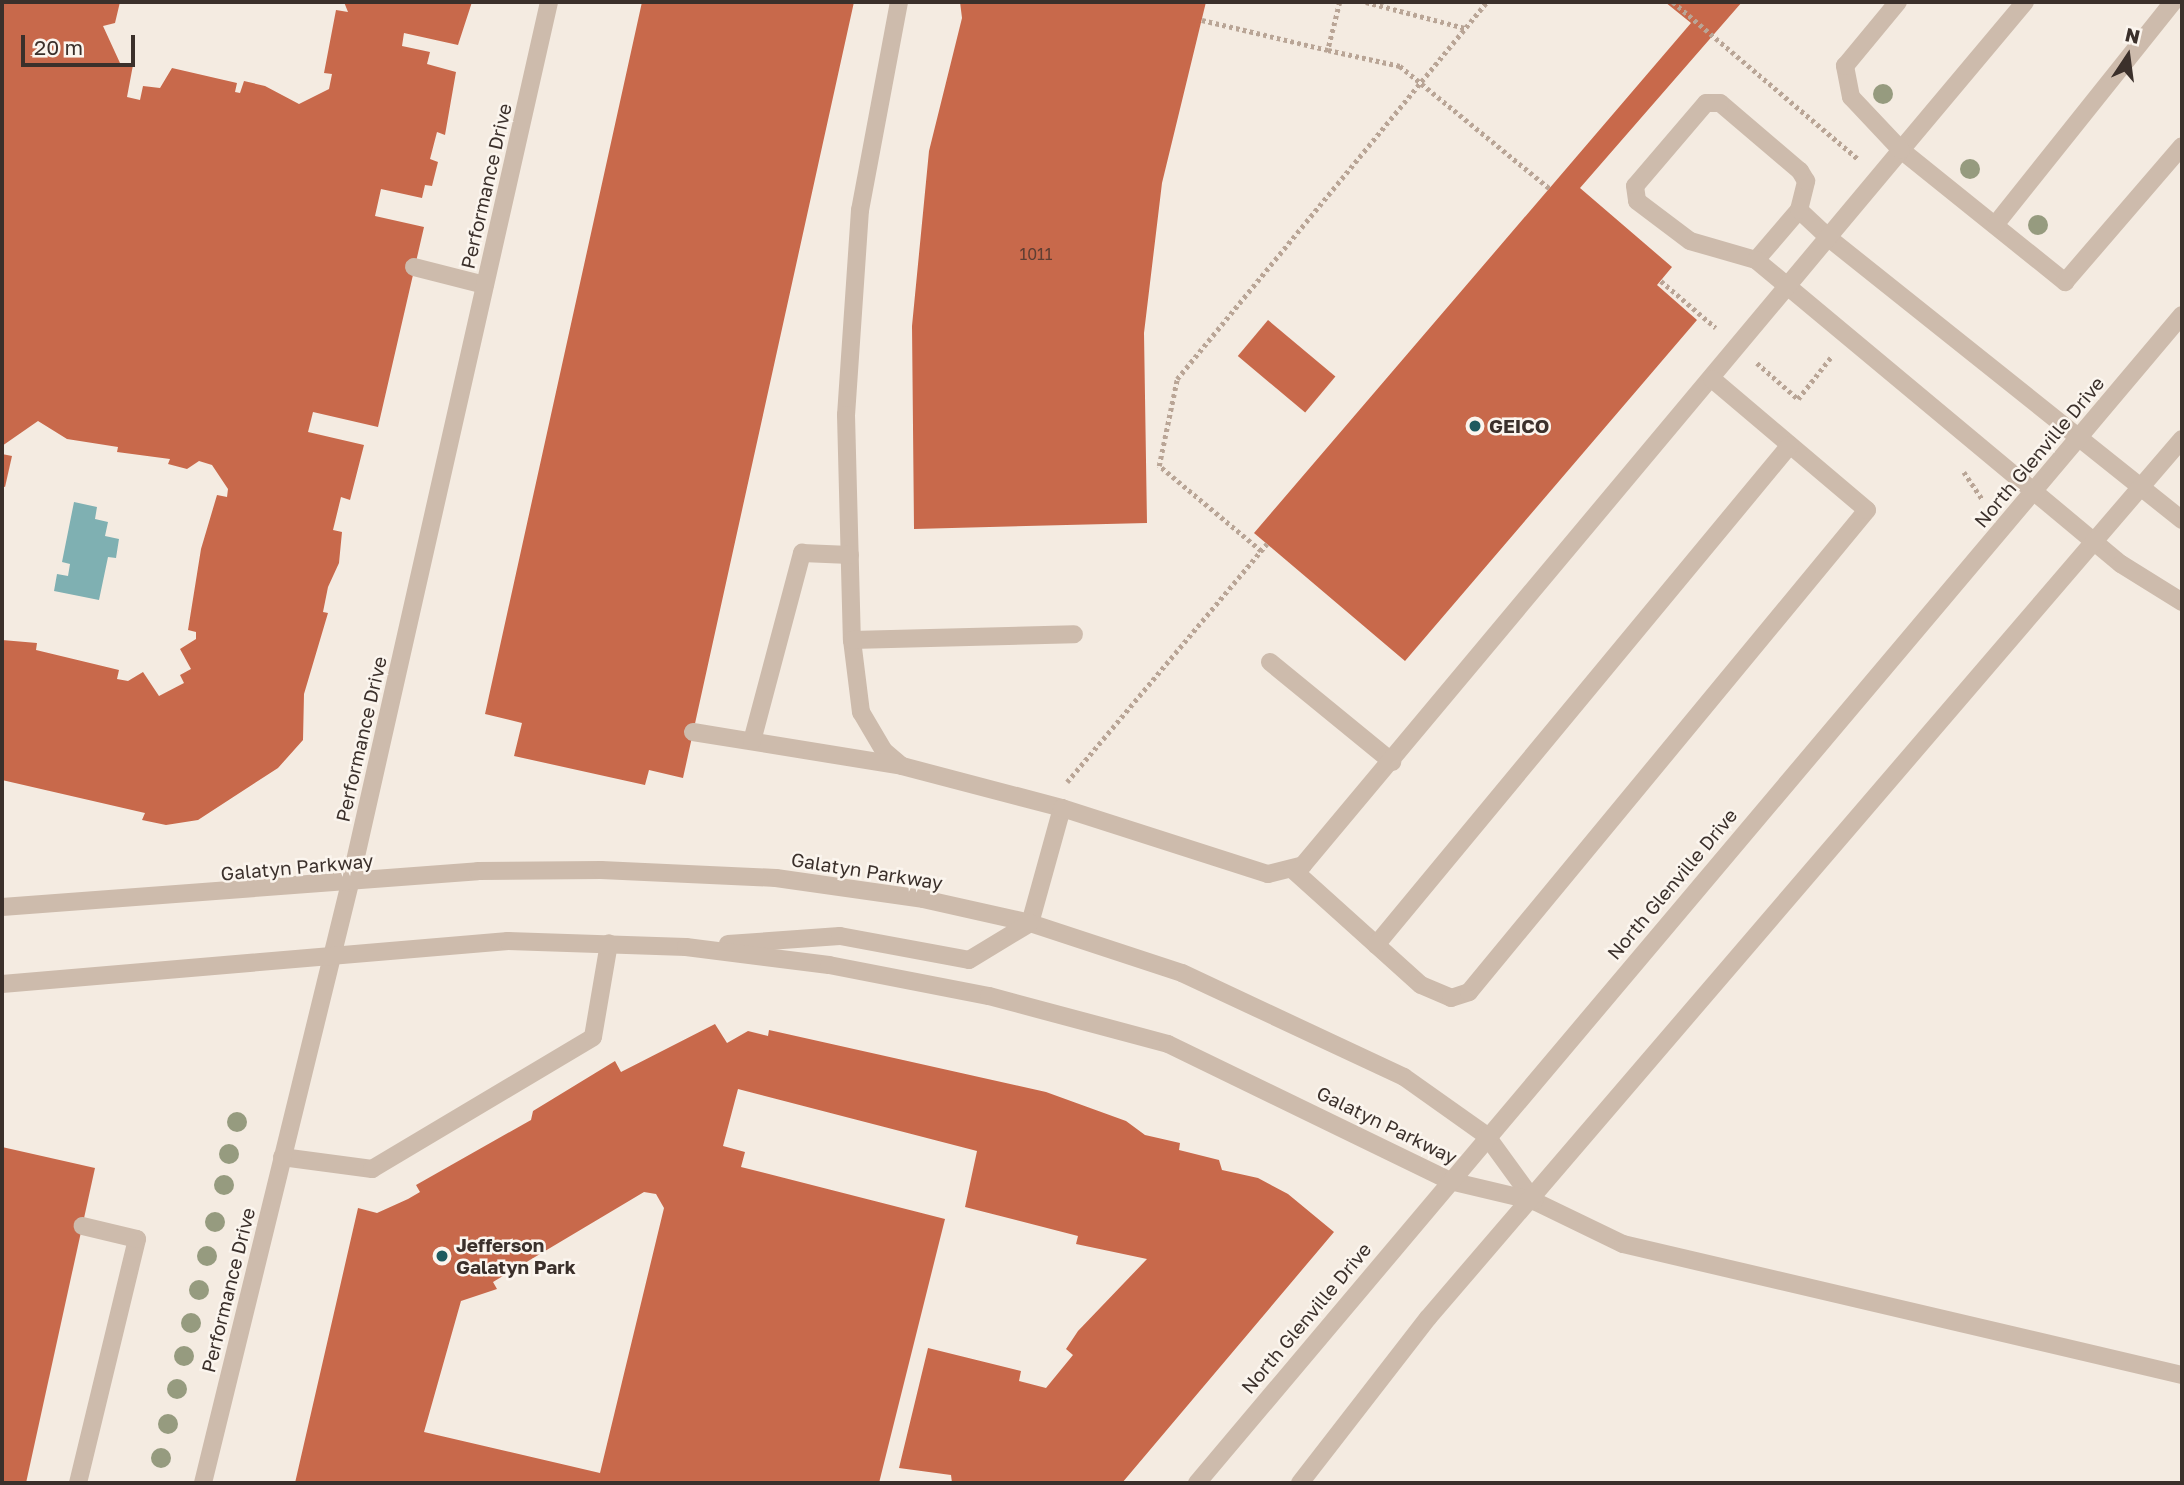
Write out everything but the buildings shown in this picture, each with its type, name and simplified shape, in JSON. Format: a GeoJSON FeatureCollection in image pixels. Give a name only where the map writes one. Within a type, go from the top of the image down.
{"type":"FeatureCollection","features":[{"type":"Feature","properties":{"kind":"street","name":"Performance Drive"},"geometry":{"type":"LineString","coordinates":[[203,1483],[350,883],[549,2]]}},
{"type":"Feature","properties":{"kind":"street"},"geometry":{"type":"LineString","coordinates":[[898,2],[860,210],[846,415],[852,640],[861,712],[884,751],[902,766]]}},
{"type":"Feature","properties":{"kind":"street"},"geometry":{"type":"LineString","coordinates":[[1898,2],[1845,66],[1851,97],[1901,150],[2066,282],[2182,146]]}},
{"type":"Feature","properties":{"kind":"street"},"geometry":{"type":"LineString","coordinates":[[693,732],[902,766],[1060,807],[1268,874],[1292,869],[1320,847],[1392,762],[2025,2]]}},
{"type":"Feature","properties":{"kind":"street"},"geometry":{"type":"LineString","coordinates":[[1995,225],[2173,2]]}},
{"type":"Feature","properties":{"kind":"street"},"geometry":{"type":"LineString","coordinates":[[1756,260],[1800,209],[1806,181],[1800,171],[1720,103],[1706,103],[1633,194],[1690,241],[1756,260],[2094,542],[2182,602]]}},
{"type":"Feature","properties":{"kind":"street"},"geometry":{"type":"LineString","coordinates":[[1800,209],[1829,238],[2182,520]]}},
{"type":"Feature","properties":{"kind":"street"},"geometry":{"type":"LineString","coordinates":[[414,267],[485,285]]}},
{"type":"Feature","properties":{"kind":"street","name":"North Glenville Drive"},"geometry":{"type":"LineString","coordinates":[[1197,1483],[1486,1135],[2182,315]]}},
{"type":"Feature","properties":{"kind":"street"},"geometry":{"type":"LineString","coordinates":[[1292,869],[1376,945],[1444,997],[1469,992],[1867,510],[1712,379]]}},
{"type":"Feature","properties":{"kind":"street"},"geometry":{"type":"LineString","coordinates":[[1300,1483],[1428,1318],[1534,1201],[2182,439]]}},
{"type":"Feature","properties":{"kind":"street"},"geometry":{"type":"LineString","coordinates":[[1376,945],[1790,445]]}},
{"type":"Feature","properties":{"kind":"street"},"geometry":{"type":"LineString","coordinates":[[752,741],[802,553],[850,555]]}},
{"type":"Feature","properties":{"kind":"street"},"geometry":{"type":"LineString","coordinates":[[852,640],[1074,634]]}},
{"type":"Feature","properties":{"kind":"street"},"geometry":{"type":"LineString","coordinates":[[1270,662],[1392,762]]}},
{"type":"Feature","properties":{"kind":"street"},"geometry":{"type":"LineString","coordinates":[[686,947],[840,936],[969,960],[1030,923],[1060,807]]}},
{"type":"Feature","properties":{"kind":"street","name":"Galatyn Parkway"},"geometry":{"type":"LineString","coordinates":[[2,907],[478,872],[692,872],[923,899],[1030,923],[1248,1001],[1404,1077],[1486,1135],[1534,1201]]}},
{"type":"Feature","properties":{"kind":"street","name":"Galatyn Parkway"},"geometry":{"type":"LineString","coordinates":[[2,984],[508,941],[686,947],[829,965],[989,996],[1168,1044],[1450,1181],[1534,1201]]}},
{"type":"Feature","properties":{"kind":"street"},"geometry":{"type":"LineString","coordinates":[[282,1157],[372,1169],[593,1037],[609,943]]}},
{"type":"Feature","properties":{"kind":"street"},"geometry":{"type":"LineString","coordinates":[[1534,1201],[1623,1244],[2182,1375]]}},
{"type":"Feature","properties":{"kind":"street"},"geometry":{"type":"LineString","coordinates":[[78,1483],[137,1239],[82,1226]]}},
{"type":"Feature","properties":{"kind":"path"},"geometry":{"type":"LineString","coordinates":[[1328,50],[1340,2]]}},
{"type":"Feature","properties":{"kind":"path"},"geometry":{"type":"LineString","coordinates":[[1366,2],[1465,28]]}},
{"type":"Feature","properties":{"kind":"path"},"geometry":{"type":"LineString","coordinates":[[1261,551],[1159,466],[1177,379],[1487,2]]}},
{"type":"Feature","properties":{"kind":"path"},"geometry":{"type":"LineString","coordinates":[[1673,2],[1879,177]]}},
{"type":"Feature","properties":{"kind":"path"},"geometry":{"type":"LineString","coordinates":[[1202,20],[1400,66],[1549,188]]}},
{"type":"Feature","properties":{"kind":"path"},"geometry":{"type":"LineString","coordinates":[[1661,281],[1798,399],[1832,357],[1842,365]]}},
{"type":"Feature","properties":{"kind":"path"},"geometry":{"type":"LineString","coordinates":[[1960,466],[1982,499]]}},
{"type":"Feature","properties":{"kind":"path"},"geometry":{"type":"LineString","coordinates":[[1060,807],[1066,783],[1267,544]]}},
{"type":"Feature","properties":{"kind":"water"},"geometry":{"type":"Polygon","coordinates":[[[74,502],[97,507],[95,519],[108,522],[105,536],[119,539],[116,558],[108,557],[99,600],[54,591],[57,574],[68,576],[70,564],[62,562],[74,502]]]}},
{"type":"Feature","properties":{"kind":"place","name":"GEICO"},"geometry":{"type":"Point","coordinates":[1475,426]}},
{"type":"Feature","properties":{"kind":"place","name":"Jefferson Galatyn Park"},"geometry":{"type":"Point","coordinates":[442,1256]}}]}
